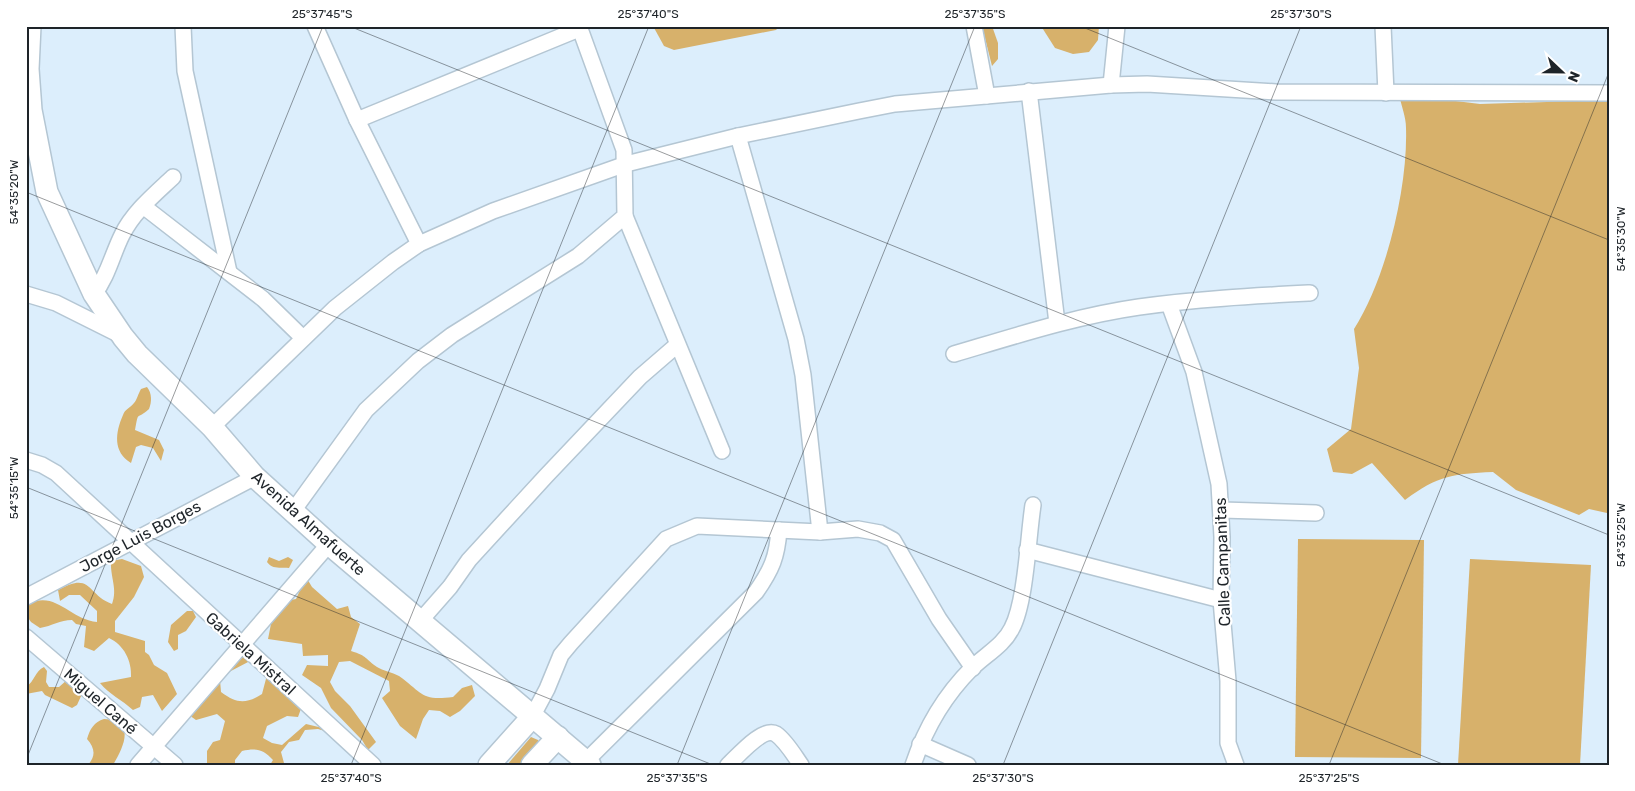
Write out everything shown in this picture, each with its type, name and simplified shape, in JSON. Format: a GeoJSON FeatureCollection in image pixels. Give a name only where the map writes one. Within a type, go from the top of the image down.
{"type":"FeatureCollection","features":[{"type":"Feature","properties":{"kind":"street"},"geometry":{"type":"LineString","coordinates":[[30,26],[28,69],[31,110],[47,192],[94,294],[123,337]]}},
{"type":"Feature","properties":{"kind":"street"},"geometry":{"type":"LineString","coordinates":[[183,26],[185,71],[229,272]]}},
{"type":"Feature","properties":{"kind":"street"},"geometry":{"type":"LineString","coordinates":[[315,26],[357,120],[419,244]]}},
{"type":"Feature","properties":{"kind":"street"},"geometry":{"type":"LineString","coordinates":[[974,26],[987,96]]}},
{"type":"Feature","properties":{"kind":"street"},"geometry":{"type":"LineString","coordinates":[[1111,85],[1117,26]]}},
{"type":"Feature","properties":{"kind":"street"},"geometry":{"type":"LineString","coordinates":[[1383,26],[1386,93]]}},
{"type":"Feature","properties":{"kind":"street"},"geometry":{"type":"LineString","coordinates":[[357,120],[579,28],[624,150],[626,164],[624,183],[626,216],[677,345],[722,451]]}},
{"type":"Feature","properties":{"kind":"street"},"geometry":{"type":"LineString","coordinates":[[212,427],[303,338],[360,287],[419,244],[493,212],[626,164],[738,136],[895,104],[1111,85],[1147,84],[1276,92],[1609,93]]}},
{"type":"Feature","properties":{"kind":"street"},"geometry":{"type":"LineString","coordinates":[[1029,91],[1057,323]]}},
{"type":"Feature","properties":{"kind":"street"},"geometry":{"type":"LineString","coordinates":[[738,136],[796,339],[804,375],[820,532]]}},
{"type":"Feature","properties":{"kind":"street"},"geometry":{"type":"LineString","coordinates":[[94,294],[102,283],[122,233],[143,206],[173,177]]}},
{"type":"Feature","properties":{"kind":"street"},"geometry":{"type":"LineString","coordinates":[[143,206],[263,298],[303,338]]}},
{"type":"Feature","properties":{"kind":"street"},"geometry":{"type":"LineString","coordinates":[[293,511],[366,410],[418,361],[452,335],[578,256],[626,216]]}},
{"type":"Feature","properties":{"kind":"street"},"geometry":{"type":"LineString","coordinates":[[954,354],[1057,323],[1138,307],[1310,293]]}},
{"type":"Feature","properties":{"kind":"street","name":"Avenida Almafuerte"},"geometry":{"type":"LineString","coordinates":[[26,294],[79,313],[123,337],[137,354],[212,427],[255,477],[329,544],[588,763]]}},
{"type":"Feature","properties":{"kind":"street","name":"Calle Campanitas"},"geometry":{"type":"LineString","coordinates":[[1169,304],[1194,372],[1219,484],[1222,510],[1221,600],[1228,681],[1228,743],[1236,765]]}},
{"type":"Feature","properties":{"kind":"street"},"geometry":{"type":"LineString","coordinates":[[421,620],[450,587],[469,560],[546,476],[640,377],[677,345]]}},
{"type":"Feature","properties":{"kind":"street","name":"Gabriela Mistral"},"geometry":{"type":"LineString","coordinates":[[26,460],[42,465],[56,473],[373,765]]}},
{"type":"Feature","properties":{"kind":"street","name":"Jorge Luis Borges"},"geometry":{"type":"LineString","coordinates":[[26,597],[255,477]]}},
{"type":"Feature","properties":{"kind":"street"},"geometry":{"type":"LineString","coordinates":[[913,765],[920,744],[930,724],[956,685],[997,648],[1012,630],[1019,608],[1033,504]]}},
{"type":"Feature","properties":{"kind":"street"},"geometry":{"type":"LineString","coordinates":[[1222,510],[1316,513]]}},
{"type":"Feature","properties":{"kind":"street"},"geometry":{"type":"LineString","coordinates":[[489,765],[532,717],[547,689],[561,655],[666,539],[698,526],[820,532],[858,529],[880,534],[893,540],[939,619],[973,668]]}},
{"type":"Feature","properties":{"kind":"street"},"geometry":{"type":"LineString","coordinates":[[588,763],[756,592],[769,573],[777,554],[779,530]]}},
{"type":"Feature","properties":{"kind":"street"},"geometry":{"type":"LineString","coordinates":[[138,765],[329,544]]}},
{"type":"Feature","properties":{"kind":"street"},"geometry":{"type":"LineString","coordinates":[[1027,550],[1221,600]]}},
{"type":"Feature","properties":{"kind":"street","name":"Miguel Cané"},"geometry":{"type":"LineString","coordinates":[[26,637],[175,765]]}},
{"type":"Feature","properties":{"kind":"street"},"geometry":{"type":"LineString","coordinates":[[728,765],[759,736],[769,732],[774,733],[784,742],[801,765]]}},
{"type":"Feature","properties":{"kind":"street"},"geometry":{"type":"LineString","coordinates":[[532,765],[558,737]]}},
{"type":"Feature","properties":{"kind":"street"},"geometry":{"type":"LineString","coordinates":[[920,744],[968,765]]}},
{"type":"Feature","properties":{"kind":"shaded area"},"geometry":{"type":"Polygon","coordinates":[[[653,26],[780,26],[776,30],[674,50],[664,46],[653,26]]]}},
{"type":"Feature","properties":{"kind":"shaded area"},"geometry":{"type":"Polygon","coordinates":[[[982,26],[992,26],[998,43],[998,59],[992,66],[982,26]]]}},
{"type":"Feature","properties":{"kind":"shaded area"},"geometry":{"type":"Polygon","coordinates":[[[1041,26],[1099,26],[1098,40],[1089,52],[1073,54],[1055,48],[1041,26]]]}},
{"type":"Feature","properties":{"kind":"shaded area"},"geometry":{"type":"Polygon","coordinates":[[[1399,94],[1480,104],[1609,100],[1609,518],[1607,513],[1589,509],[1579,515],[1516,490],[1493,472],[1446,477],[1427,485],[1405,500],[1372,463],[1352,474],[1333,472],[1327,449],[1351,429],[1359,368],[1354,329],[1376,285],[1393,232],[1399,205],[1406,152],[1406,128],[1399,94]]]}},
{"type":"Feature","properties":{"kind":"shaded area"},"geometry":{"type":"Polygon","coordinates":[[[147,387],[151,395],[150,406],[149,409],[138,417],[135,430],[159,440],[164,450],[161,461],[153,448],[141,445],[136,447],[131,463],[125,459],[118,448],[118,429],[125,411],[135,402],[141,389],[147,387]]]}},
{"type":"Feature","properties":{"kind":"shaded area"},"geometry":{"type":"Polygon","coordinates":[[[1298,539],[1424,540],[1421,758],[1295,757],[1298,539]]]}},
{"type":"Feature","properties":{"kind":"shaded area"},"geometry":{"type":"Polygon","coordinates":[[[269,557],[279,561],[288,557],[293,560],[289,568],[277,568],[269,565],[267,562],[269,557]]]}},
{"type":"Feature","properties":{"kind":"shaded area"},"geometry":{"type":"Polygon","coordinates":[[[122,559],[141,566],[144,577],[134,597],[115,621],[115,632],[145,641],[145,652],[149,655],[154,665],[167,673],[177,694],[162,711],[153,695],[142,697],[140,707],[133,710],[100,683],[131,677],[130,665],[126,654],[114,641],[109,638],[94,651],[84,647],[86,626],[76,624],[72,620],[40,628],[31,622],[26,615],[29,604],[47,601],[55,603],[88,620],[97,622],[97,611],[80,595],[69,595],[60,601],[58,590],[69,585],[83,583],[97,595],[112,604],[114,588],[111,561],[122,559]]]}},
{"type":"Feature","properties":{"kind":"shaded area"},"geometry":{"type":"Polygon","coordinates":[[[1470,559],[1591,565],[1580,765],[1458,765],[1470,559]]]}},
{"type":"Feature","properties":{"kind":"shaded area"},"geometry":{"type":"Polygon","coordinates":[[[306,577],[312,587],[337,609],[348,606],[351,617],[360,624],[351,651],[364,656],[379,668],[399,676],[428,697],[453,697],[462,688],[472,685],[475,696],[460,711],[450,717],[440,711],[429,710],[423,719],[416,739],[400,726],[382,698],[390,691],[389,681],[350,661],[339,662],[330,682],[335,691],[350,706],[376,742],[368,750],[362,740],[331,708],[321,688],[302,675],[307,665],[328,666],[328,655],[303,656],[302,644],[268,639],[272,619],[285,601],[296,599],[306,577]]]}},
{"type":"Feature","properties":{"kind":"shaded area"},"geometry":{"type":"Polygon","coordinates":[[[187,611],[193,611],[196,617],[186,631],[178,635],[178,649],[174,651],[168,642],[171,625],[187,611]]]}},
{"type":"Feature","properties":{"kind":"shaded area"},"geometry":{"type":"Polygon","coordinates":[[[247,651],[250,661],[229,672],[220,680],[221,692],[237,701],[251,700],[262,694],[267,675],[302,706],[298,717],[287,716],[267,726],[263,738],[272,743],[282,745],[306,724],[327,729],[333,741],[328,732],[318,729],[305,730],[299,740],[289,742],[281,752],[284,763],[288,765],[270,765],[273,760],[269,756],[259,750],[251,750],[242,751],[235,760],[235,765],[207,765],[207,751],[213,742],[220,740],[225,721],[217,714],[196,720],[186,713],[197,692],[247,651]]]}},
{"type":"Feature","properties":{"kind":"shaded area"},"geometry":{"type":"Polygon","coordinates":[[[44,667],[47,671],[46,682],[49,687],[59,687],[67,680],[82,694],[77,705],[72,708],[45,695],[42,691],[26,694],[26,687],[44,667]]]}},
{"type":"Feature","properties":{"kind":"shaded area"},"geometry":{"type":"Polygon","coordinates":[[[104,719],[121,725],[125,736],[123,744],[113,765],[88,765],[94,752],[87,739],[88,735],[95,724],[104,719]]]}},
{"type":"Feature","properties":{"kind":"shaded area"},"geometry":{"type":"Polygon","coordinates":[[[531,737],[538,740],[540,745],[523,765],[507,765],[531,737]]]}}]}
